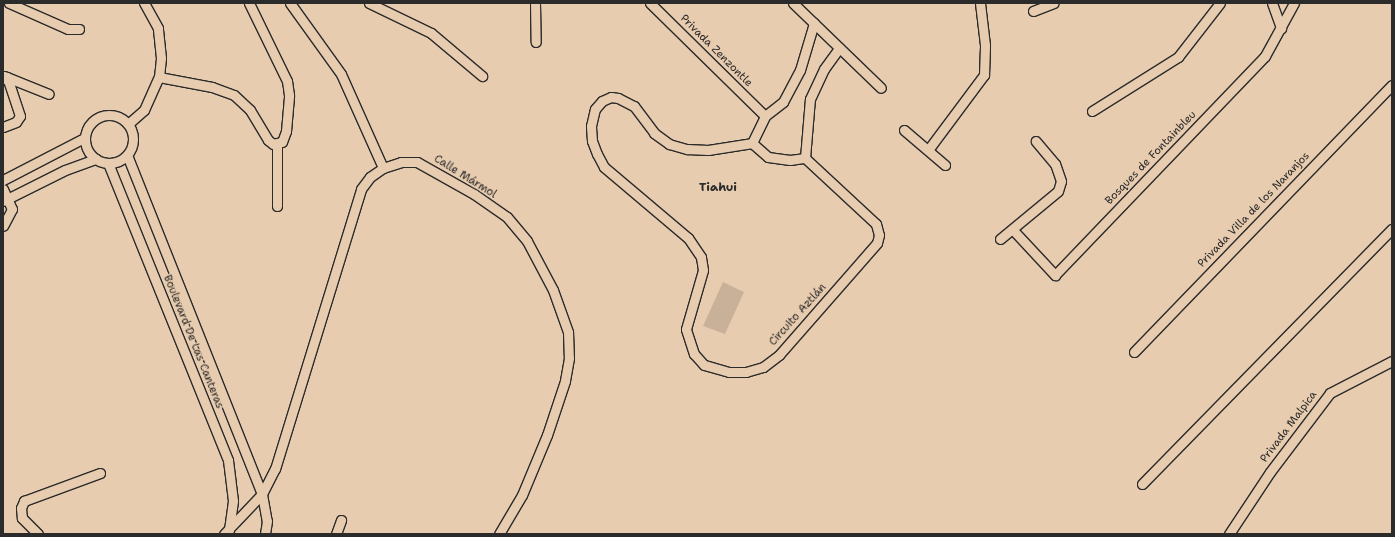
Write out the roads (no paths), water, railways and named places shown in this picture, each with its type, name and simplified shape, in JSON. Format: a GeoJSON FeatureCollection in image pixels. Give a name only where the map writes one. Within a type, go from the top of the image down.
{"type":"FeatureCollection","features":[{"type":"Feature","properties":{"kind":"street"},"geometry":{"type":"LineString","coordinates":[[9,3],[68,29],[79,29]]}},
{"type":"Feature","properties":{"kind":"street"},"geometry":{"type":"LineString","coordinates":[[128,124],[144,110],[159,77],[161,58],[158,28],[144,3]]}},
{"type":"Feature","properties":{"kind":"street"},"geometry":{"type":"LineString","coordinates":[[249,3],[287,81],[289,95],[286,131],[282,142],[277,145]]}},
{"type":"Feature","properties":{"kind":"street"},"geometry":{"type":"LineString","coordinates":[[290,3],[341,74],[383,168]]}},
{"type":"Feature","properties":{"kind":"street"},"geometry":{"type":"LineString","coordinates":[[369,3],[431,33],[482,76]]}},
{"type":"Feature","properties":{"kind":"street"},"geometry":{"type":"LineString","coordinates":[[536,3],[536,42]]}},
{"type":"Feature","properties":{"kind":"street","name":"Privada Zenzontle"},"geometry":{"type":"LineString","coordinates":[[650,3],[765,116]]}},
{"type":"Feature","properties":{"kind":"street"},"geometry":{"type":"LineString","coordinates":[[793,3],[881,88]]}},
{"type":"Feature","properties":{"kind":"street"},"geometry":{"type":"LineString","coordinates":[[928,150],[984,75],[985,45],[980,3]]}},
{"type":"Feature","properties":{"kind":"street"},"geometry":{"type":"LineString","coordinates":[[1033,11],[1054,3]]}},
{"type":"Feature","properties":{"kind":"street"},"geometry":{"type":"LineString","coordinates":[[1092,111],[1178,57],[1220,3]]}},
{"type":"Feature","properties":{"kind":"street"},"geometry":{"type":"LineString","coordinates":[[1272,3],[1281,28]]}},
{"type":"Feature","properties":{"kind":"street","name":"Bosques de Fontainbleu"},"geometry":{"type":"LineString","coordinates":[[1013,230],[1055,275],[1265,56],[1294,3]]}},
{"type":"Feature","properties":{"kind":"street"},"geometry":{"type":"LineString","coordinates":[[814,23],[800,70],[783,102],[765,116],[752,143],[768,157],[790,160],[805,158],[810,99],[824,70],[839,48]]}},
{"type":"Feature","properties":{"kind":"street"},"geometry":{"type":"LineString","coordinates":[[4,77],[49,94]]}},
{"type":"Feature","properties":{"kind":"street"},"geometry":{"type":"LineString","coordinates":[[3,127],[16,122],[20,116],[4,77]]}},
{"type":"Feature","properties":{"kind":"street"},"geometry":{"type":"LineString","coordinates":[[159,77],[212,87],[234,95],[250,110],[268,140],[277,145]]}},
{"type":"Feature","properties":{"kind":"street","name":"Privada Villa de los Naranjos"},"geometry":{"type":"LineString","coordinates":[[1134,352],[1392,85]]}},
{"type":"Feature","properties":{"kind":"street","name":"Circuito Aztlán"},"geometry":{"type":"LineString","coordinates":[[752,143],[708,150],[687,149],[669,144],[654,133],[634,106],[618,98],[611,97],[602,101],[595,109],[591,126],[592,141],[604,167],[688,238],[698,251],[703,270],[686,329],[694,354],[704,365],[710,367],[729,372],[746,372],[763,367],[779,355],[877,243],[879,235],[876,224],[805,158]]}},
{"type":"Feature","properties":{"kind":"street"},"geometry":{"type":"LineString","coordinates":[[108,114],[119,117],[128,124],[133,140],[127,155],[118,161],[108,163],[96,159],[88,150],[84,138],[88,126],[96,118],[108,114]]}},
{"type":"Feature","properties":{"kind":"street"},"geometry":{"type":"LineString","coordinates":[[904,130],[945,165]]}},
{"type":"Feature","properties":{"kind":"street"},"geometry":{"type":"LineString","coordinates":[[3,180],[84,138]]}},
{"type":"Feature","properties":{"kind":"street"},"geometry":{"type":"LineString","coordinates":[[1000,239],[1013,230],[1058,191],[1061,181],[1055,164],[1036,141]]}},
{"type":"Feature","properties":{"kind":"street"},"geometry":{"type":"LineString","coordinates":[[277,145],[277,206]]}},
{"type":"Feature","properties":{"kind":"street","name":"Boulevard De Las Canteras"},"geometry":{"type":"LineString","coordinates":[[127,155],[262,494]]}},
{"type":"Feature","properties":{"kind":"street"},"geometry":{"type":"LineString","coordinates":[[5,200],[65,170],[96,159]]}},
{"type":"Feature","properties":{"kind":"street","name":"Calle Mármol"},"geometry":{"type":"LineString","coordinates":[[228,533],[262,494],[275,469],[361,189],[370,177],[383,168],[401,162],[417,162],[474,194],[507,217],[528,241],[553,290],[568,332],[569,358],[566,373],[547,435],[522,495],[499,534]]}},
{"type":"Feature","properties":{"kind":"street","name":"Boulevard De Las Canteras"},"geometry":{"type":"LineString","coordinates":[[108,163],[228,460],[233,501],[228,533]]}},
{"type":"Feature","properties":{"kind":"street"},"geometry":{"type":"LineString","coordinates":[[3,189],[5,200],[12,210],[3,226]]}},
{"type":"Feature","properties":{"kind":"street"},"geometry":{"type":"LineString","coordinates":[[1142,484],[1392,229]]}},
{"type":"Feature","properties":{"kind":"street","name":"Privada Malpica"},"geometry":{"type":"LineString","coordinates":[[1229,534],[1270,472],[1330,393],[1392,361]]}},
{"type":"Feature","properties":{"kind":"street"},"geometry":{"type":"LineString","coordinates":[[38,534],[22,518],[21,508],[24,501],[100,473]]}},
{"type":"Feature","properties":{"kind":"street"},"geometry":{"type":"LineString","coordinates":[[262,494],[267,521],[266,534]]}},
{"type":"Feature","properties":{"kind":"street"},"geometry":{"type":"LineString","coordinates":[[336,534],[341,520]]}},
{"type":"Feature","properties":{"kind":"district","name":"Tiahui"},"geometry":{"type":"Point","coordinates":[718,188]}}]}
